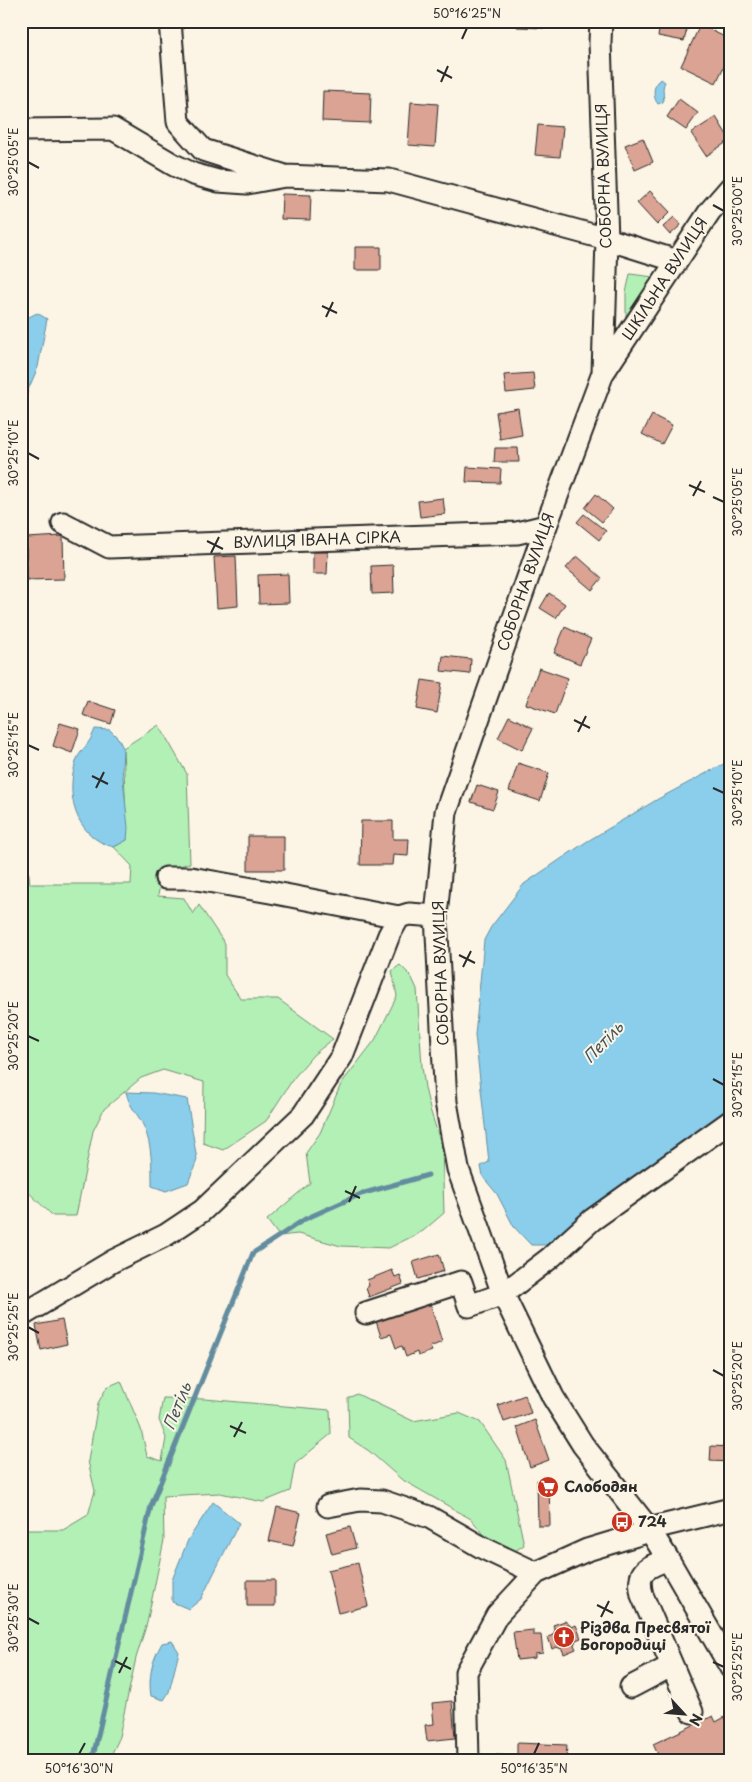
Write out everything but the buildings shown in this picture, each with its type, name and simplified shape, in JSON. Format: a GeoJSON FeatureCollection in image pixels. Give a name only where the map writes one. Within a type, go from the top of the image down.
{"type":"FeatureCollection","features":[{"type":"Feature","properties":{"kind":"street"},"geometry":{"type":"LineString","coordinates":[[170,21],[178,122],[204,150],[285,176]]}},
{"type":"Feature","properties":{"kind":"street","name":"СОБОРНА ВУЛИЦЯ"},"geometry":{"type":"LineString","coordinates":[[601,21],[607,239],[603,373],[546,526],[446,812],[436,916],[446,1102],[458,1169],[503,1294],[553,1397],[584,1445],[649,1528],[731,1668]]}},
{"type":"Feature","properties":{"kind":"street"},"geometry":{"type":"LineString","coordinates":[[21,130],[114,129],[174,165],[193,174],[218,181],[247,183],[285,176],[389,180],[607,239],[677,262]]}},
{"type":"Feature","properties":{"kind":"street","name":"ШКІЛЬНА ВУЛИЦЯ"},"geometry":{"type":"LineString","coordinates":[[603,373],[710,211],[731,187]]}},
{"type":"Feature","properties":{"kind":"street","name":"ВУЛИЦЯ ІВАНА СІРКА"},"geometry":{"type":"LineString","coordinates":[[63,523],[109,547],[517,533],[546,526]]}},
{"type":"Feature","properties":{"kind":"street"},"geometry":{"type":"LineString","coordinates":[[166,878],[191,878],[279,893],[399,918],[409,914],[436,916]]}},
{"type":"Feature","properties":{"kind":"street"},"geometry":{"type":"LineString","coordinates":[[21,1316],[113,1261],[166,1235],[202,1211],[303,1115],[342,1056],[389,935],[399,918]]}},
{"type":"Feature","properties":{"kind":"street"},"geometry":{"type":"LineString","coordinates":[[366,1313],[461,1282],[469,1306],[503,1294],[550,1258],[592,1220],[731,1121]]}},
{"type":"Feature","properties":{"kind":"street"},"geometry":{"type":"LineString","coordinates":[[328,1506],[360,1500],[382,1502],[429,1517],[484,1548],[536,1572]]}},
{"type":"Feature","properties":{"kind":"street"},"geometry":{"type":"LineString","coordinates":[[468,1761],[466,1672],[497,1615],[536,1572],[587,1550],[640,1534],[649,1528],[731,1509]]}},
{"type":"Feature","properties":{"kind":"street"},"geometry":{"type":"LineString","coordinates":[[668,1559],[643,1572],[639,1581],[642,1595],[692,1712]]}},
{"type":"Feature","properties":{"kind":"street"},"geometry":{"type":"LineString","coordinates":[[631,1687],[671,1666]]}},
{"type":"Feature","properties":{"kind":"green space"},"geometry":{"type":"Polygon","coordinates":[[[630,274],[654,277],[626,319],[626,293],[630,274]]]}},
{"type":"Feature","properties":{"kind":"green space"},"geometry":{"type":"Polygon","coordinates":[[[159,725],[187,774],[190,863],[162,871],[158,896],[184,898],[193,914],[199,905],[225,944],[225,975],[241,999],[278,999],[333,1039],[313,1055],[293,1079],[266,1121],[223,1150],[203,1143],[204,1082],[163,1070],[141,1078],[104,1109],[93,1131],[76,1216],[53,1216],[21,1185],[21,859],[29,874],[30,884],[131,884],[132,866],[114,847],[127,840],[123,748],[159,725]]]}},
{"type":"Feature","properties":{"kind":"green space"},"geometry":{"type":"Polygon","coordinates":[[[400,965],[411,976],[417,989],[425,1088],[442,1147],[444,1213],[423,1231],[389,1248],[341,1246],[298,1234],[279,1236],[267,1220],[310,1183],[306,1153],[320,1133],[341,1084],[375,1040],[397,996],[392,971],[400,965]]]}},
{"type":"Feature","properties":{"kind":"green space"},"geometry":{"type":"Polygon","coordinates":[[[121,1381],[141,1429],[147,1456],[162,1461],[166,1438],[159,1420],[163,1398],[205,1399],[330,1410],[331,1434],[295,1464],[290,1491],[263,1502],[220,1493],[163,1496],[164,1540],[147,1623],[136,1658],[118,1741],[108,1761],[21,1761],[21,1530],[63,1530],[88,1515],[95,1491],[88,1461],[98,1403],[107,1387],[121,1381]]]}},
{"type":"Feature","properties":{"kind":"green space"},"geometry":{"type":"Polygon","coordinates":[[[357,1394],[413,1421],[459,1413],[480,1422],[506,1460],[524,1545],[512,1553],[492,1544],[471,1519],[401,1479],[369,1451],[349,1438],[348,1398],[357,1394]]]}},
{"type":"Feature","properties":{"kind":"water"},"geometry":{"type":"Polygon","coordinates":[[[661,79],[665,82],[663,102],[658,104],[654,96],[654,90],[657,82],[661,79]]]}},
{"type":"Feature","properties":{"kind":"water"},"geometry":{"type":"Polygon","coordinates":[[[37,313],[47,319],[38,367],[28,390],[21,414],[21,321],[37,313]]]}},
{"type":"Feature","properties":{"kind":"water"},"geometry":{"type":"Polygon","coordinates":[[[95,729],[110,730],[118,738],[123,748],[122,768],[128,828],[127,840],[114,847],[101,842],[90,834],[76,812],[73,799],[73,772],[77,759],[95,729]]]}},
{"type":"Feature","properties":{"kind":"water"},"geometry":{"type":"Polygon","coordinates":[[[731,760],[731,1106],[645,1171],[568,1234],[548,1245],[531,1245],[514,1227],[497,1194],[483,1177],[481,1166],[489,1162],[475,1035],[484,940],[491,927],[524,884],[586,842],[658,799],[731,760]]]}},
{"type":"Feature","properties":{"kind":"water"},"geometry":{"type":"Polygon","coordinates":[[[126,1092],[153,1093],[187,1099],[197,1160],[188,1183],[166,1191],[152,1186],[149,1141],[142,1122],[130,1103],[126,1092]]]}},
{"type":"Feature","properties":{"kind":"water"},"geometry":{"type":"Polygon","coordinates":[[[213,1502],[239,1523],[201,1599],[189,1609],[172,1602],[172,1580],[188,1540],[213,1502]]]}},
{"type":"Feature","properties":{"kind":"water"},"geometry":{"type":"Polygon","coordinates":[[[172,1641],[179,1652],[169,1692],[164,1700],[151,1696],[151,1675],[153,1662],[162,1643],[172,1641]]]}},
{"type":"Feature","properties":{"kind":"waterway","name":"Петіль"},"geometry":{"type":"LineString","coordinates":[[92,1761],[151,1506],[253,1253],[305,1219],[361,1194],[428,1175]]}},
{"type":"Feature","properties":{"kind":"place","name":"Слободян"},"geometry":{"type":"Point","coordinates":[548,1487]}},
{"type":"Feature","properties":{"kind":"place","name":"724"},"geometry":{"type":"Point","coordinates":[622,1522]}},
{"type":"Feature","properties":{"kind":"place","name":"Різдва Пресвятої Богородиці"},"geometry":{"type":"Point","coordinates":[564,1637]}}]}
